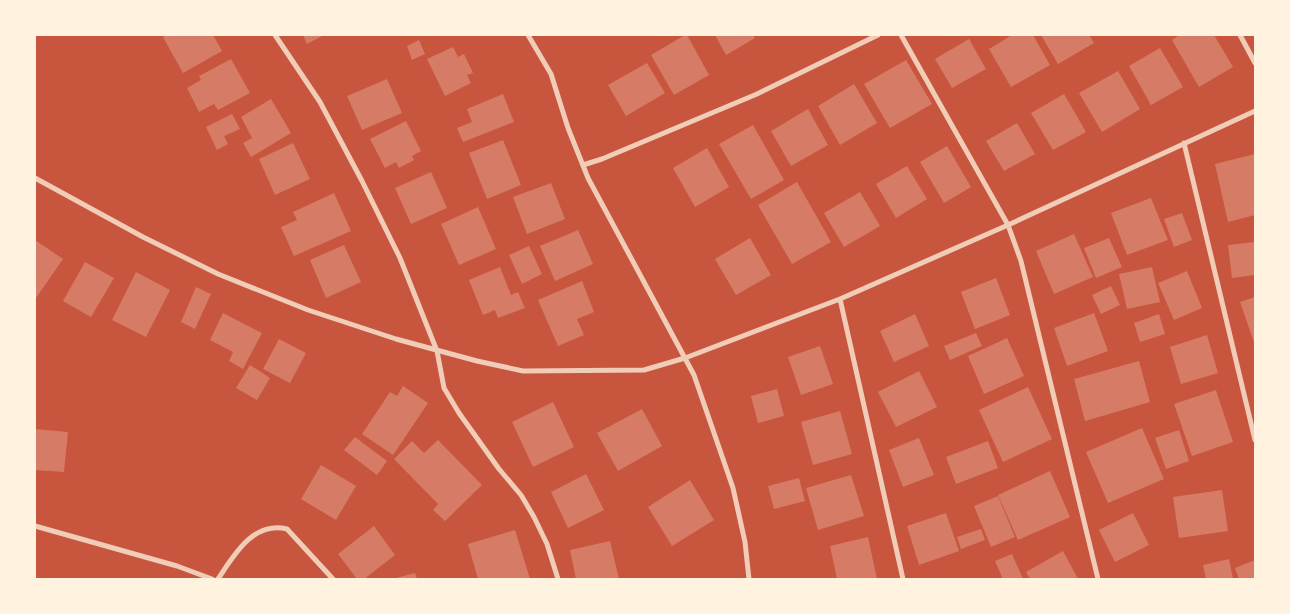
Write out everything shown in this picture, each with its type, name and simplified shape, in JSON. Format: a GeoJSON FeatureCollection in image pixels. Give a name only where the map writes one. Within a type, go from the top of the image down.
{"type":"FeatureCollection","features":[{"type":"Feature","properties":{"kind":"street"},"geometry":{"type":"LineString","coordinates":[[275,35],[320,102],[400,258],[437,350],[444,388],[459,413],[499,469],[520,494],[534,517],[547,544],[558,579]]}},
{"type":"Feature","properties":{"kind":"street"},"geometry":{"type":"LineString","coordinates":[[528,35],[551,74],[568,128],[588,178],[694,375],[733,488],[745,542],[749,579]]}},
{"type":"Feature","properties":{"kind":"street"},"geometry":{"type":"LineString","coordinates":[[583,166],[758,94],[878,35]]}},
{"type":"Feature","properties":{"kind":"street"},"geometry":{"type":"LineString","coordinates":[[901,35],[1008,224],[1021,261],[1098,579]]}},
{"type":"Feature","properties":{"kind":"street"},"geometry":{"type":"LineString","coordinates":[[1240,35],[1255,63]]}},
{"type":"Feature","properties":{"kind":"street"},"geometry":{"type":"LineString","coordinates":[[35,178],[143,237],[218,274],[308,310],[437,350],[523,371],[644,370],[685,358],[840,299],[1255,111]]}},
{"type":"Feature","properties":{"kind":"street"},"geometry":{"type":"LineString","coordinates":[[1184,144],[1255,440]]}},
{"type":"Feature","properties":{"kind":"street"},"geometry":{"type":"LineString","coordinates":[[840,299],[903,579]]}},
{"type":"Feature","properties":{"kind":"street"},"geometry":{"type":"LineString","coordinates":[[35,526],[177,566],[212,579]]}},
{"type":"Feature","properties":{"kind":"street"},"geometry":{"type":"LineString","coordinates":[[218,579],[249,539],[261,530],[277,526],[287,529],[333,579]]}},
{"type":"Feature","properties":{"kind":"building"},"geometry":{"type":"Polygon","coordinates":[[[167,35],[213,35],[222,51],[183,73],[163,37],[167,35]]]}},
{"type":"Feature","properties":{"kind":"building"},"geometry":{"type":"Polygon","coordinates":[[[303,35],[321,35],[322,36],[307,44],[303,35]]]}},
{"type":"Feature","properties":{"kind":"building"},"geometry":{"type":"Polygon","coordinates":[[[687,35],[709,75],[674,95],[651,55],[687,35]]]}},
{"type":"Feature","properties":{"kind":"building"},"geometry":{"type":"Polygon","coordinates":[[[715,35],[753,35],[755,38],[726,55],[715,35]]]}},
{"type":"Feature","properties":{"kind":"building"},"geometry":{"type":"Polygon","coordinates":[[[1012,35],[1033,35],[1050,65],[1011,87],[989,49],[1012,35]]]}},
{"type":"Feature","properties":{"kind":"building"},"geometry":{"type":"Polygon","coordinates":[[[1041,35],[1089,35],[1094,43],[1058,64],[1041,35]]]}},
{"type":"Feature","properties":{"kind":"building"},"geometry":{"type":"Polygon","coordinates":[[[1180,35],[1214,35],[1233,67],[1199,87],[1172,40],[1180,35]]]}},
{"type":"Feature","properties":{"kind":"building"},"geometry":{"type":"Polygon","coordinates":[[[969,39],[986,69],[952,88],[935,59],[969,39]]]}},
{"type":"Feature","properties":{"kind":"building"},"geometry":{"type":"Polygon","coordinates":[[[419,40],[425,54],[412,60],[407,46],[419,40]]]}},
{"type":"Feature","properties":{"kind":"building"},"geometry":{"type":"Polygon","coordinates":[[[453,47],[458,57],[464,54],[473,73],[467,75],[471,83],[445,96],[427,59],[453,47]]]}},
{"type":"Feature","properties":{"kind":"building"},"geometry":{"type":"Polygon","coordinates":[[[1160,48],[1183,87],[1151,105],[1129,66],[1160,48]]]}},
{"type":"Feature","properties":{"kind":"building"},"geometry":{"type":"Polygon","coordinates":[[[231,59],[250,93],[218,110],[214,104],[199,112],[187,88],[201,80],[199,76],[231,59]]]}},
{"type":"Feature","properties":{"kind":"building"},"geometry":{"type":"Polygon","coordinates":[[[906,60],[932,104],[890,128],[864,84],[906,60]]]}},
{"type":"Feature","properties":{"kind":"building"},"geometry":{"type":"Polygon","coordinates":[[[647,63],[665,93],[626,116],[608,85],[647,63]]]}},
{"type":"Feature","properties":{"kind":"building"},"geometry":{"type":"Polygon","coordinates":[[[1118,71],[1140,109],[1102,132],[1079,93],[1118,71]]]}},
{"type":"Feature","properties":{"kind":"building"},"geometry":{"type":"Polygon","coordinates":[[[387,79],[402,113],[362,130],[347,96],[387,79]]]}},
{"type":"Feature","properties":{"kind":"building"},"geometry":{"type":"Polygon","coordinates":[[[854,84],[877,123],[840,145],[818,106],[854,84]]]}},
{"type":"Feature","properties":{"kind":"building"},"geometry":{"type":"Polygon","coordinates":[[[503,94],[514,122],[463,142],[457,128],[472,122],[467,109],[503,94]]]}},
{"type":"Feature","properties":{"kind":"building"},"geometry":{"type":"Polygon","coordinates":[[[1064,94],[1086,132],[1053,150],[1031,113],[1064,94]]]}},
{"type":"Feature","properties":{"kind":"building"},"geometry":{"type":"Polygon","coordinates":[[[271,99],[291,133],[251,157],[243,143],[252,138],[241,117],[271,99]]]}},
{"type":"Feature","properties":{"kind":"building"},"geometry":{"type":"Polygon","coordinates":[[[808,109],[828,145],[791,166],[771,131],[808,109]]]}},
{"type":"Feature","properties":{"kind":"building"},"geometry":{"type":"Polygon","coordinates":[[[232,114],[240,129],[224,136],[228,144],[217,150],[206,127],[232,114]]]}},
{"type":"Feature","properties":{"kind":"building"},"geometry":{"type":"Polygon","coordinates":[[[406,121],[421,151],[412,156],[414,160],[399,168],[396,162],[385,168],[370,139],[406,121]]]}},
{"type":"Feature","properties":{"kind":"building"},"geometry":{"type":"Polygon","coordinates":[[[1017,123],[1035,154],[1004,171],[986,141],[1017,123]]]}},
{"type":"Feature","properties":{"kind":"building"},"geometry":{"type":"Polygon","coordinates":[[[753,125],[784,180],[751,199],[719,144],[753,125]]]}},
{"type":"Feature","properties":{"kind":"building"},"geometry":{"type":"Polygon","coordinates":[[[503,140],[521,185],[487,199],[469,153],[503,140]]]}},
{"type":"Feature","properties":{"kind":"building"},"geometry":{"type":"Polygon","coordinates":[[[293,143],[310,179],[275,195],[259,159],[293,143]]]}},
{"type":"Feature","properties":{"kind":"building"},"geometry":{"type":"Polygon","coordinates":[[[947,146],[971,187],[944,203],[920,162],[947,146]]]}},
{"type":"Feature","properties":{"kind":"building"},"geometry":{"type":"Polygon","coordinates":[[[707,148],[729,187],[695,207],[673,168],[707,148]]]}},
{"type":"Feature","properties":{"kind":"building"},"geometry":{"type":"Polygon","coordinates":[[[1255,154],[1255,215],[1228,222],[1215,164],[1255,154]]]}},
{"type":"Feature","properties":{"kind":"building"},"geometry":{"type":"Polygon","coordinates":[[[907,166],[927,199],[896,218],[876,184],[907,166]]]}},
{"type":"Feature","properties":{"kind":"building"},"geometry":{"type":"Polygon","coordinates":[[[431,172],[447,208],[411,224],[395,188],[431,172]]]}},
{"type":"Feature","properties":{"kind":"building"},"geometry":{"type":"Polygon","coordinates":[[[797,182],[831,242],[792,264],[758,205],[797,182]]]}},
{"type":"Feature","properties":{"kind":"building"},"geometry":{"type":"Polygon","coordinates":[[[551,183],[565,219],[527,234],[513,197],[551,183]]]}},
{"type":"Feature","properties":{"kind":"building"},"geometry":{"type":"Polygon","coordinates":[[[860,192],[880,226],[844,247],[824,213],[860,192]]]}},
{"type":"Feature","properties":{"kind":"building"},"geometry":{"type":"Polygon","coordinates":[[[334,193],[351,231],[294,256],[281,227],[297,220],[293,212],[334,193]]]}},
{"type":"Feature","properties":{"kind":"building"},"geometry":{"type":"Polygon","coordinates":[[[1151,198],[1168,240],[1127,255],[1111,213],[1151,198]]]}},
{"type":"Feature","properties":{"kind":"building"},"geometry":{"type":"Polygon","coordinates":[[[478,207],[496,249],[459,265],[441,224],[478,207]]]}},
{"type":"Feature","properties":{"kind":"building"},"geometry":{"type":"Polygon","coordinates":[[[1182,213],[1192,240],[1174,247],[1164,219],[1182,213]]]}},
{"type":"Feature","properties":{"kind":"building"},"geometry":{"type":"Polygon","coordinates":[[[578,230],[593,264],[555,281],[540,246],[578,230]]]}},
{"type":"Feature","properties":{"kind":"building"},"geometry":{"type":"Polygon","coordinates":[[[1074,234],[1093,277],[1054,294],[1036,251],[1074,234]]]}},
{"type":"Feature","properties":{"kind":"building"},"geometry":{"type":"Polygon","coordinates":[[[750,238],[771,275],[736,295],[715,259],[750,238]]]}},
{"type":"Feature","properties":{"kind":"building"},"geometry":{"type":"Polygon","coordinates":[[[1109,238],[1122,267],[1096,278],[1084,248],[1109,238]]]}},
{"type":"Feature","properties":{"kind":"building"},"geometry":{"type":"Polygon","coordinates":[[[35,240],[63,259],[36,298],[35,297],[35,240]]]}},
{"type":"Feature","properties":{"kind":"building"},"geometry":{"type":"Polygon","coordinates":[[[1255,242],[1255,275],[1232,278],[1228,245],[1255,242]]]}},
{"type":"Feature","properties":{"kind":"building"},"geometry":{"type":"Polygon","coordinates":[[[344,245],[361,282],[326,298],[310,260],[344,245]]]}},
{"type":"Feature","properties":{"kind":"building"},"geometry":{"type":"Polygon","coordinates":[[[529,246],[542,274],[522,284],[509,255],[529,246]]]}},
{"type":"Feature","properties":{"kind":"building"},"geometry":{"type":"Polygon","coordinates":[[[85,262],[114,278],[91,317],[63,301],[85,262]]]}},
{"type":"Feature","properties":{"kind":"building"},"geometry":{"type":"Polygon","coordinates":[[[500,267],[511,295],[518,292],[525,308],[498,318],[495,310],[483,315],[469,280],[500,267]]]}},
{"type":"Feature","properties":{"kind":"building"},"geometry":{"type":"Polygon","coordinates":[[[1152,267],[1160,302],[1127,309],[1119,274],[1152,267]]]}},
{"type":"Feature","properties":{"kind":"building"},"geometry":{"type":"Polygon","coordinates":[[[1187,271],[1202,308],[1174,320],[1158,283],[1187,271]]]}},
{"type":"Feature","properties":{"kind":"building"},"geometry":{"type":"Polygon","coordinates":[[[136,272],[170,290],[146,337],[112,320],[136,272]]]}},
{"type":"Feature","properties":{"kind":"building"},"geometry":{"type":"Polygon","coordinates":[[[996,278],[1010,315],[975,329],[961,292],[996,278]]]}},
{"type":"Feature","properties":{"kind":"building"},"geometry":{"type":"Polygon","coordinates":[[[582,281],[594,312],[577,319],[584,335],[558,346],[538,300],[582,281]]]}},
{"type":"Feature","properties":{"kind":"building"},"geometry":{"type":"Polygon","coordinates":[[[1111,286],[1120,305],[1101,314],[1092,295],[1111,286]]]}},
{"type":"Feature","properties":{"kind":"building"},"geometry":{"type":"Polygon","coordinates":[[[196,287],[211,294],[195,329],[181,322],[196,287]]]}},
{"type":"Feature","properties":{"kind":"building"},"geometry":{"type":"Polygon","coordinates":[[[1255,297],[1255,345],[1240,302],[1255,297]]]}},
{"type":"Feature","properties":{"kind":"building"},"geometry":{"type":"Polygon","coordinates":[[[223,313],[262,333],[243,369],[229,361],[233,352],[210,340],[223,313]]]}},
{"type":"Feature","properties":{"kind":"building"},"geometry":{"type":"Polygon","coordinates":[[[1094,313],[1108,351],[1067,366],[1054,328],[1094,313]]]}},
{"type":"Feature","properties":{"kind":"building"},"geometry":{"type":"Polygon","coordinates":[[[915,314],[929,346],[894,362],[880,331],[915,314]]]}},
{"type":"Feature","properties":{"kind":"building"},"geometry":{"type":"Polygon","coordinates":[[[1159,314],[1165,334],[1140,342],[1134,323],[1159,314]]]}},
{"type":"Feature","properties":{"kind":"building"},"geometry":{"type":"Polygon","coordinates":[[[976,333],[982,346],[950,360],[944,346],[976,333]]]}},
{"type":"Feature","properties":{"kind":"building"},"geometry":{"type":"Polygon","coordinates":[[[1207,335],[1218,373],[1181,384],[1170,347],[1207,335]]]}},
{"type":"Feature","properties":{"kind":"building"},"geometry":{"type":"Polygon","coordinates":[[[1007,338],[1024,376],[984,394],[968,356],[1007,338]]]}},
{"type":"Feature","properties":{"kind":"building"},"geometry":{"type":"Polygon","coordinates":[[[279,339],[306,353],[290,383],[263,369],[279,339]]]}},
{"type":"Feature","properties":{"kind":"building"},"geometry":{"type":"Polygon","coordinates":[[[820,346],[833,384],[801,395],[788,357],[820,346]]]}},
{"type":"Feature","properties":{"kind":"building"},"geometry":{"type":"Polygon","coordinates":[[[1139,361],[1150,402],[1085,421],[1074,379],[1139,361]]]}},
{"type":"Feature","properties":{"kind":"building"},"geometry":{"type":"Polygon","coordinates":[[[250,365],[270,378],[257,400],[236,388],[250,365]]]}},
{"type":"Feature","properties":{"kind":"building"},"geometry":{"type":"Polygon","coordinates":[[[919,371],[937,407],[896,427],[878,392],[919,371]]]}},
{"type":"Feature","properties":{"kind":"building"},"geometry":{"type":"Polygon","coordinates":[[[403,386],[428,403],[393,455],[362,434],[390,392],[397,396],[403,386]]]}},
{"type":"Feature","properties":{"kind":"building"},"geometry":{"type":"Polygon","coordinates":[[[1028,387],[1052,439],[1003,462],[979,410],[1028,387]]]}},
{"type":"Feature","properties":{"kind":"building"},"geometry":{"type":"Polygon","coordinates":[[[777,389],[784,416],[758,423],[751,396],[777,389]]]}},
{"type":"Feature","properties":{"kind":"building"},"geometry":{"type":"Polygon","coordinates":[[[1216,390],[1233,442],[1192,456],[1174,404],[1216,390]]]}},
{"type":"Feature","properties":{"kind":"building"},"geometry":{"type":"Polygon","coordinates":[[[553,402],[574,447],[533,467],[512,422],[553,402]]]}},
{"type":"Feature","properties":{"kind":"building"},"geometry":{"type":"Polygon","coordinates":[[[642,409],[662,446],[618,471],[597,433],[642,409]]]}},
{"type":"Feature","properties":{"kind":"building"},"geometry":{"type":"Polygon","coordinates":[[[840,411],[852,454],[813,465],[801,422],[840,411]]]}},
{"type":"Feature","properties":{"kind":"building"},"geometry":{"type":"Polygon","coordinates":[[[1142,428],[1164,479],[1108,503],[1086,452],[1142,428]]]}},
{"type":"Feature","properties":{"kind":"building"},"geometry":{"type":"Polygon","coordinates":[[[35,429],[68,432],[64,472],[35,470],[35,429]]]}},
{"type":"Feature","properties":{"kind":"building"},"geometry":{"type":"Polygon","coordinates":[[[1179,430],[1189,461],[1166,469],[1155,438],[1179,430]]]}},
{"type":"Feature","properties":{"kind":"building"},"geometry":{"type":"Polygon","coordinates":[[[355,437],[387,461],[377,475],[344,450],[355,437]]]}},
{"type":"Feature","properties":{"kind":"building"},"geometry":{"type":"Polygon","coordinates":[[[919,438],[934,475],[903,487],[889,450],[919,438]]]}},
{"type":"Feature","properties":{"kind":"building"},"geometry":{"type":"Polygon","coordinates":[[[438,440],[482,485],[445,521],[433,510],[438,504],[394,459],[412,441],[424,453],[438,440]]]}},
{"type":"Feature","properties":{"kind":"building"},"geometry":{"type":"Polygon","coordinates":[[[988,441],[998,468],[956,484],[946,457],[988,441]]]}},
{"type":"Feature","properties":{"kind":"building"},"geometry":{"type":"Polygon","coordinates":[[[321,465],[356,486],[336,520],[301,499],[321,465]]]}},
{"type":"Feature","properties":{"kind":"building"},"geometry":{"type":"Polygon","coordinates":[[[1050,471],[1070,517],[1018,540],[998,495],[1050,471]]]}},
{"type":"Feature","properties":{"kind":"building"},"geometry":{"type":"Polygon","coordinates":[[[586,474],[604,510],[568,528],[551,492],[586,474]]]}},
{"type":"Feature","properties":{"kind":"building"},"geometry":{"type":"Polygon","coordinates":[[[851,475],[864,516],[818,530],[806,488],[851,475]]]}},
{"type":"Feature","properties":{"kind":"building"},"geometry":{"type":"Polygon","coordinates":[[[799,478],[805,501],[774,509],[768,486],[799,478]]]}},
{"type":"Feature","properties":{"kind":"building"},"geometry":{"type":"Polygon","coordinates":[[[690,480],[714,520],[672,546],[648,507],[690,480]]]}},
{"type":"Feature","properties":{"kind":"building"},"geometry":{"type":"Polygon","coordinates":[[[1222,490],[1228,531],[1179,538],[1173,497],[1222,490]]]}},
{"type":"Feature","properties":{"kind":"building"},"geometry":{"type":"Polygon","coordinates":[[[998,496],[1015,537],[991,547],[974,506],[998,496]]]}},
{"type":"Feature","properties":{"kind":"building"},"geometry":{"type":"Polygon","coordinates":[[[946,513],[959,551],[919,565],[907,526],[946,513]]]}},
{"type":"Feature","properties":{"kind":"building"},"geometry":{"type":"Polygon","coordinates":[[[1133,513],[1149,545],[1115,562],[1099,530],[1133,513]]]}},
{"type":"Feature","properties":{"kind":"building"},"geometry":{"type":"Polygon","coordinates":[[[374,526],[395,555],[364,579],[357,579],[338,554],[374,526]]]}},
{"type":"Feature","properties":{"kind":"building"},"geometry":{"type":"Polygon","coordinates":[[[981,529],[985,540],[961,549],[957,537],[981,529]]]}},
{"type":"Feature","properties":{"kind":"building"},"geometry":{"type":"Polygon","coordinates":[[[515,530],[530,579],[478,579],[468,544],[515,530]]]}},
{"type":"Feature","properties":{"kind":"building"},"geometry":{"type":"Polygon","coordinates":[[[868,537],[877,579],[837,579],[830,546],[868,537]]]}},
{"type":"Feature","properties":{"kind":"building"},"geometry":{"type":"Polygon","coordinates":[[[610,541],[619,579],[576,579],[570,550],[610,541]]]}},
{"type":"Feature","properties":{"kind":"building"},"geometry":{"type":"Polygon","coordinates":[[[1063,551],[1078,579],[1030,579],[1026,572],[1063,551]]]}},
{"type":"Feature","properties":{"kind":"building"},"geometry":{"type":"Polygon","coordinates":[[[1012,554],[1023,579],[1003,579],[995,561],[1012,554]]]}},
{"type":"Feature","properties":{"kind":"building"},"geometry":{"type":"Polygon","coordinates":[[[1229,559],[1233,579],[1206,579],[1203,565],[1229,559]]]}},
{"type":"Feature","properties":{"kind":"building"},"geometry":{"type":"Polygon","coordinates":[[[1255,560],[1255,579],[1239,579],[1235,568],[1255,560]]]}},
{"type":"Feature","properties":{"kind":"building"},"geometry":{"type":"Polygon","coordinates":[[[415,573],[417,579],[396,579],[396,578],[415,573]]]}}]}
